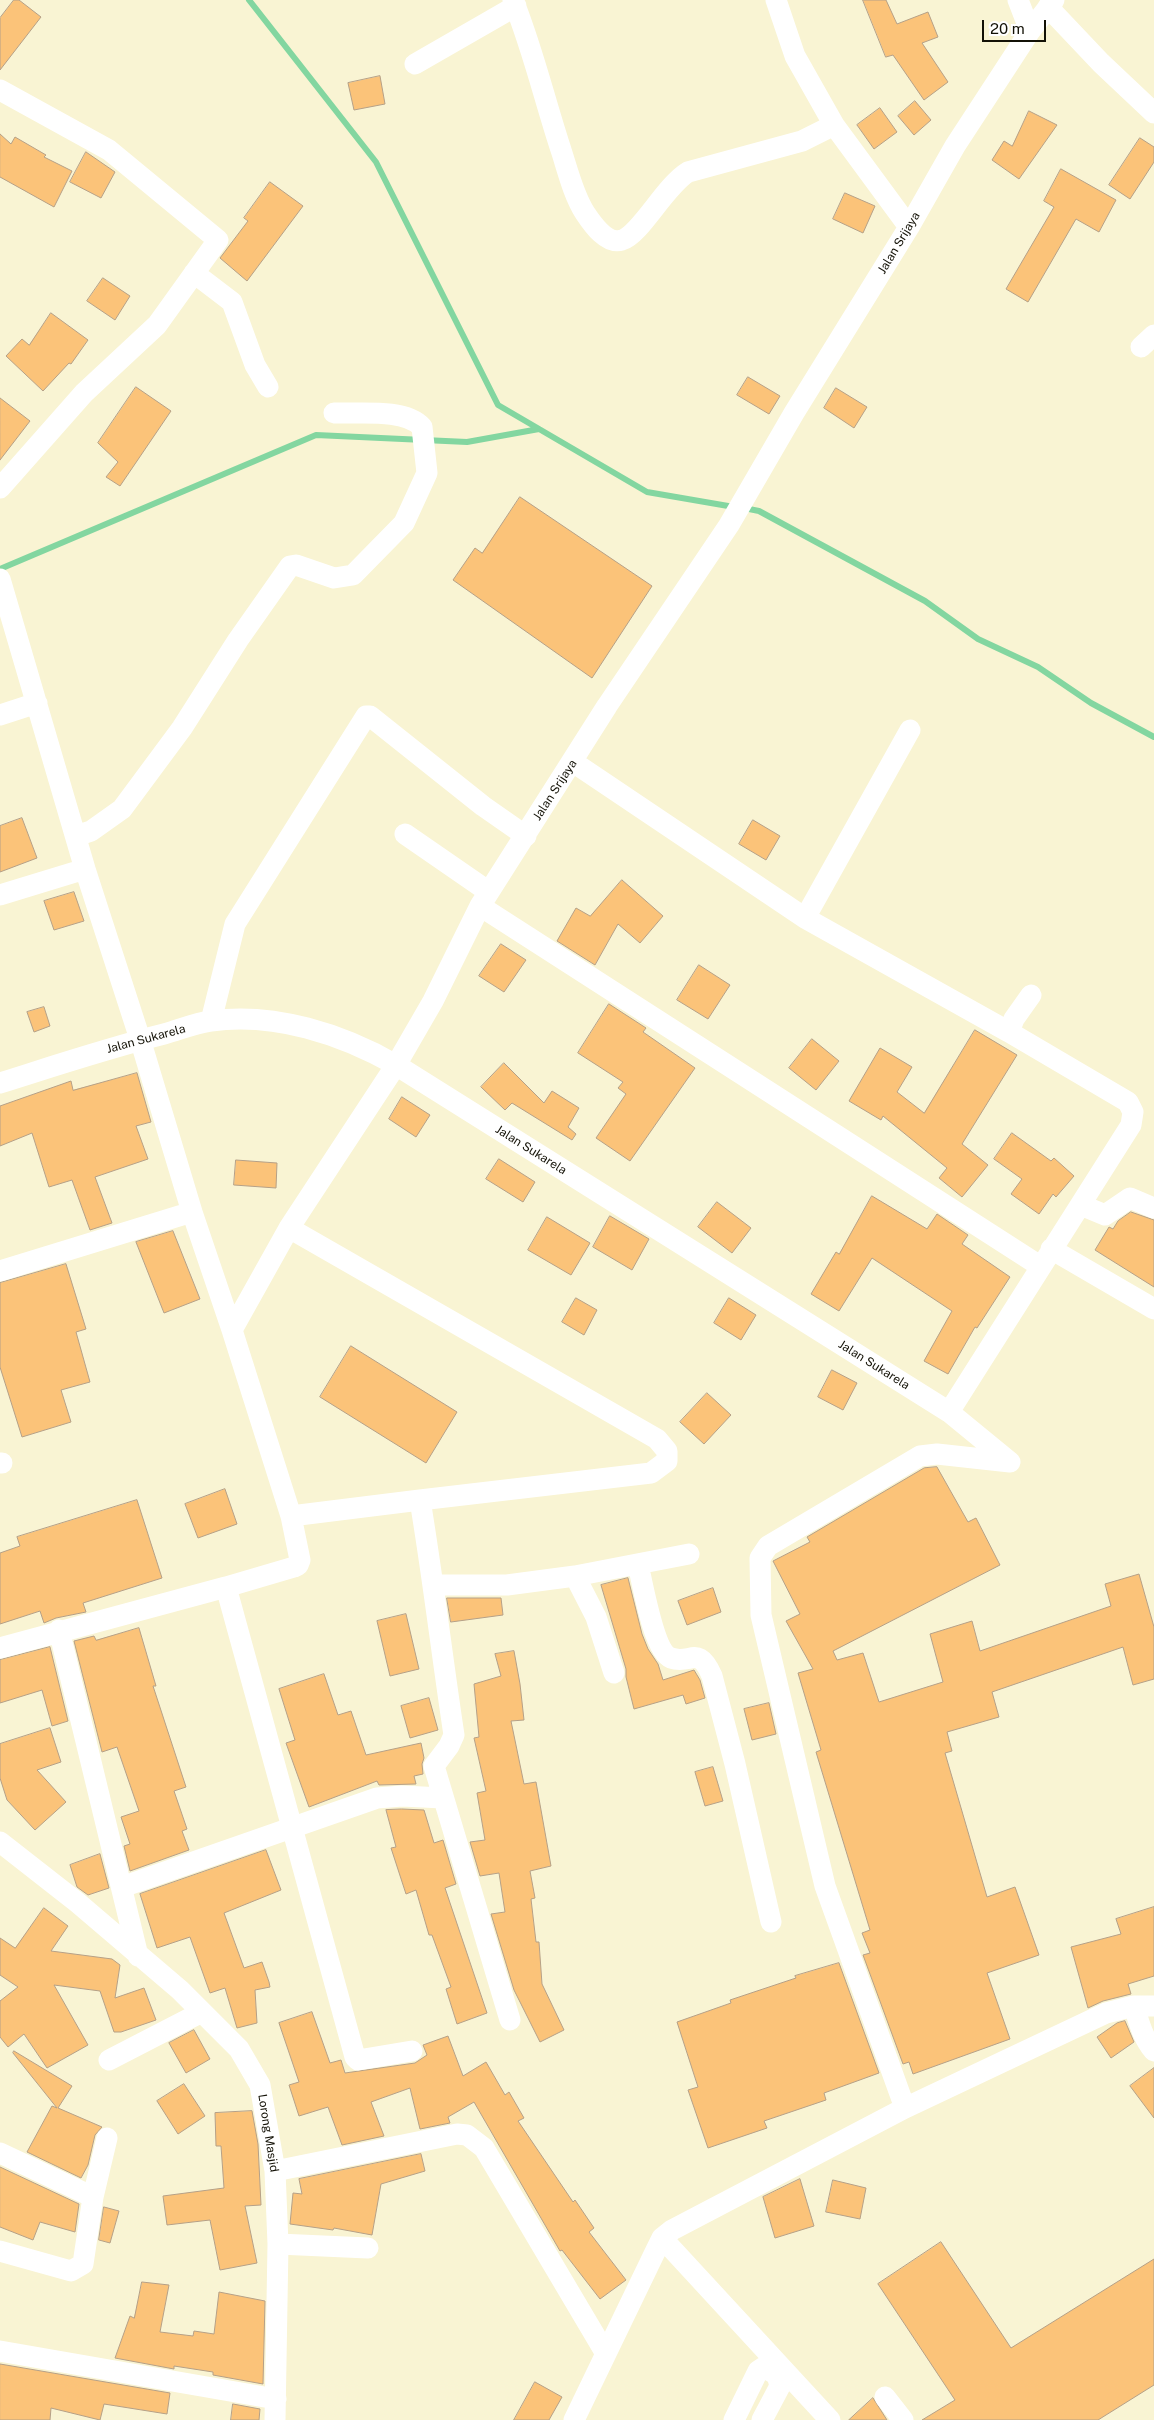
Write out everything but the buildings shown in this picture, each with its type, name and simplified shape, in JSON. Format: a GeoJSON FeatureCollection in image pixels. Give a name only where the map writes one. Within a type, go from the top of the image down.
{"type":"FeatureCollection","features":[{"type":"Feature","properties":{"kind":"street"},"geometry":{"type":"LineString","coordinates":[[776,0],[795,56],[834,125],[909,227]]}},
{"type":"Feature","properties":{"kind":"street"},"geometry":{"type":"LineString","coordinates":[[1018,0],[1030,31]]}},
{"type":"Feature","properties":{"kind":"street"},"geometry":{"type":"LineString","coordinates":[[415,64],[514,3],[567,167],[585,213],[606,238],[613,242],[624,240],[634,233],[668,189],[688,172],[802,141],[834,125]]}},
{"type":"Feature","properties":{"kind":"street"},"geometry":{"type":"LineString","coordinates":[[1051,4],[1101,63],[1154,113]]}},
{"type":"Feature","properties":{"kind":"street","name":"Jalan Srijaya"},"geometry":{"type":"LineString","coordinates":[[232,1330],[289,1228],[396,1065],[433,1001],[485,899],[607,706],[729,525],[909,227],[955,146],[1030,31],[1051,4]]}},
{"type":"Feature","properties":{"kind":"street"},"geometry":{"type":"LineString","coordinates":[[0,90],[109,150],[218,239],[218,242],[157,325],[84,393],[0,488]]}},
{"type":"Feature","properties":{"kind":"street"},"geometry":{"type":"LineString","coordinates":[[194,273],[232,302],[255,365],[268,387]]}},
{"type":"Feature","properties":{"kind":"street"},"geometry":{"type":"LineString","coordinates":[[76,836],[91,831],[122,809],[182,728],[238,640],[290,566],[296,564],[334,578],[353,575],[404,523],[427,474],[422,427],[413,419],[389,414],[334,414]]}},
{"type":"Feature","properties":{"kind":"street"},"geometry":{"type":"LineString","coordinates":[[0,1648],[59,1630],[226,1587],[298,1565],[300,1560],[291,1516],[192,1212],[86,869],[1,584]]}},
{"type":"Feature","properties":{"kind":"street"},"geometry":{"type":"LineString","coordinates":[[0,715],[37,703]]}},
{"type":"Feature","properties":{"kind":"street"},"geometry":{"type":"LineString","coordinates":[[211,1021],[235,924],[366,716],[370,716],[483,806],[526,836]]}},
{"type":"Feature","properties":{"kind":"street"},"geometry":{"type":"LineString","coordinates":[[805,918],[910,730]]}},
{"type":"Feature","properties":{"kind":"street"},"geometry":{"type":"LineString","coordinates":[[573,762],[805,918],[1009,1032],[1128,1102],[1132,1112],[1131,1125],[949,1412]]}},
{"type":"Feature","properties":{"kind":"street"},"geometry":{"type":"LineString","coordinates":[[405,834],[485,899],[1046,1258],[1154,1308]]}},
{"type":"Feature","properties":{"kind":"street"},"geometry":{"type":"LineString","coordinates":[[0,895],[86,869]]}},
{"type":"Feature","properties":{"kind":"street"},"geometry":{"type":"LineString","coordinates":[[1009,1032],[1014,1019],[1030,996]]}},
{"type":"Feature","properties":{"kind":"street","name":"Jalan Sukarela"},"geometry":{"type":"LineString","coordinates":[[0,1083],[140,1039],[211,1021],[255,1019],[292,1024],[357,1046],[396,1065],[949,1412],[1010,1462],[937,1454],[920,1456],[768,1546],[760,1558],[761,1614],[825,1886],[905,2108]]}},
{"type":"Feature","properties":{"kind":"street"},"geometry":{"type":"LineString","coordinates":[[1081,1205],[1105,1215],[1130,1198],[1154,1208]]}},
{"type":"Feature","properties":{"kind":"street"},"geometry":{"type":"LineString","coordinates":[[0,1271],[192,1212]]}},
{"type":"Feature","properties":{"kind":"street"},"geometry":{"type":"LineString","coordinates":[[289,1228],[657,1439],[667,1451],[667,1462],[651,1473],[291,1516]]}},
{"type":"Feature","properties":{"kind":"street"},"geometry":{"type":"LineString","coordinates":[[420,1500],[435,1585],[435,1610],[454,1735],[449,1746],[434,1766],[510,2020]]}},
{"type":"Feature","properties":{"kind":"street"},"geometry":{"type":"LineString","coordinates":[[435,1585],[507,1585],[575,1576],[690,1554]]}},
{"type":"Feature","properties":{"kind":"street"},"geometry":{"type":"LineString","coordinates":[[638,1564],[652,1630],[665,1653],[671,1658],[696,1658],[706,1662],[712,1676],[735,1764],[771,1922]]}},
{"type":"Feature","properties":{"kind":"street"},"geometry":{"type":"LineString","coordinates":[[575,1576],[596,1617],[614,1672]]}},
{"type":"Feature","properties":{"kind":"street"},"geometry":{"type":"LineString","coordinates":[[226,1587],[355,2056],[358,2060],[412,2051]]}},
{"type":"Feature","properties":{"kind":"street"},"geometry":{"type":"LineString","coordinates":[[59,1630],[138,1956]]}},
{"type":"Feature","properties":{"kind":"street"},"geometry":{"type":"LineString","coordinates":[[122,1887],[377,1798],[402,1796],[443,1798]]}},
{"type":"Feature","properties":{"kind":"street","name":"Lorong Masjid"},"geometry":{"type":"LineString","coordinates":[[0,1842],[78,1903],[180,1990],[239,2049],[260,2085],[275,2171],[278,2244],[276,2410]]}},
{"type":"Feature","properties":{"kind":"street"},"geometry":{"type":"LineString","coordinates":[[574,2420],[662,2238],[682,2224],[905,2108],[1106,2013],[1144,2006],[1140,2028],[1146,2042],[1154,2051]]}},
{"type":"Feature","properties":{"kind":"street"},"geometry":{"type":"LineString","coordinates":[[109,2060],[202,2012]]}},
{"type":"Feature","properties":{"kind":"street"},"geometry":{"type":"LineString","coordinates":[[275,2171],[423,2139],[457,2134],[467,2135],[484,2148],[606,2354]]}},
{"type":"Feature","properties":{"kind":"street"},"geometry":{"type":"LineString","coordinates":[[0,2251],[70,2272],[83,2264],[93,2197],[107,2138]]}},
{"type":"Feature","properties":{"kind":"street"},"geometry":{"type":"LineString","coordinates":[[0,2153],[93,2197]]}},
{"type":"Feature","properties":{"kind":"street"},"geometry":{"type":"LineString","coordinates":[[662,2238],[830,2420]]}},
{"type":"Feature","properties":{"kind":"street"},"geometry":{"type":"LineString","coordinates":[[278,2244],[368,2248]]}},
{"type":"Feature","properties":{"kind":"street"},"geometry":{"type":"LineString","coordinates":[[0,2352],[276,2410]]}},
{"type":"Feature","properties":{"kind":"street"},"geometry":{"type":"LineString","coordinates":[[734,2420],[758,2371],[764,2367],[777,2375],[780,2386],[762,2420]]}},
{"type":"Feature","properties":{"kind":"street"},"geometry":{"type":"LineString","coordinates":[[885,2397],[902,2420]]}},
{"type":"Feature","properties":{"kind":"waterway"},"geometry":{"type":"LineString","coordinates":[[249,0],[376,162],[498,405],[647,492],[734,507]]}},
{"type":"Feature","properties":{"kind":"waterway"},"geometry":{"type":"LineString","coordinates":[[0,569],[316,435],[467,442],[539,429]]}},
{"type":"Feature","properties":{"kind":"waterway"},"geometry":{"type":"LineString","coordinates":[[744,508],[759,511],[925,601],[978,639],[1038,667],[1091,703],[1154,737]]}}]}
